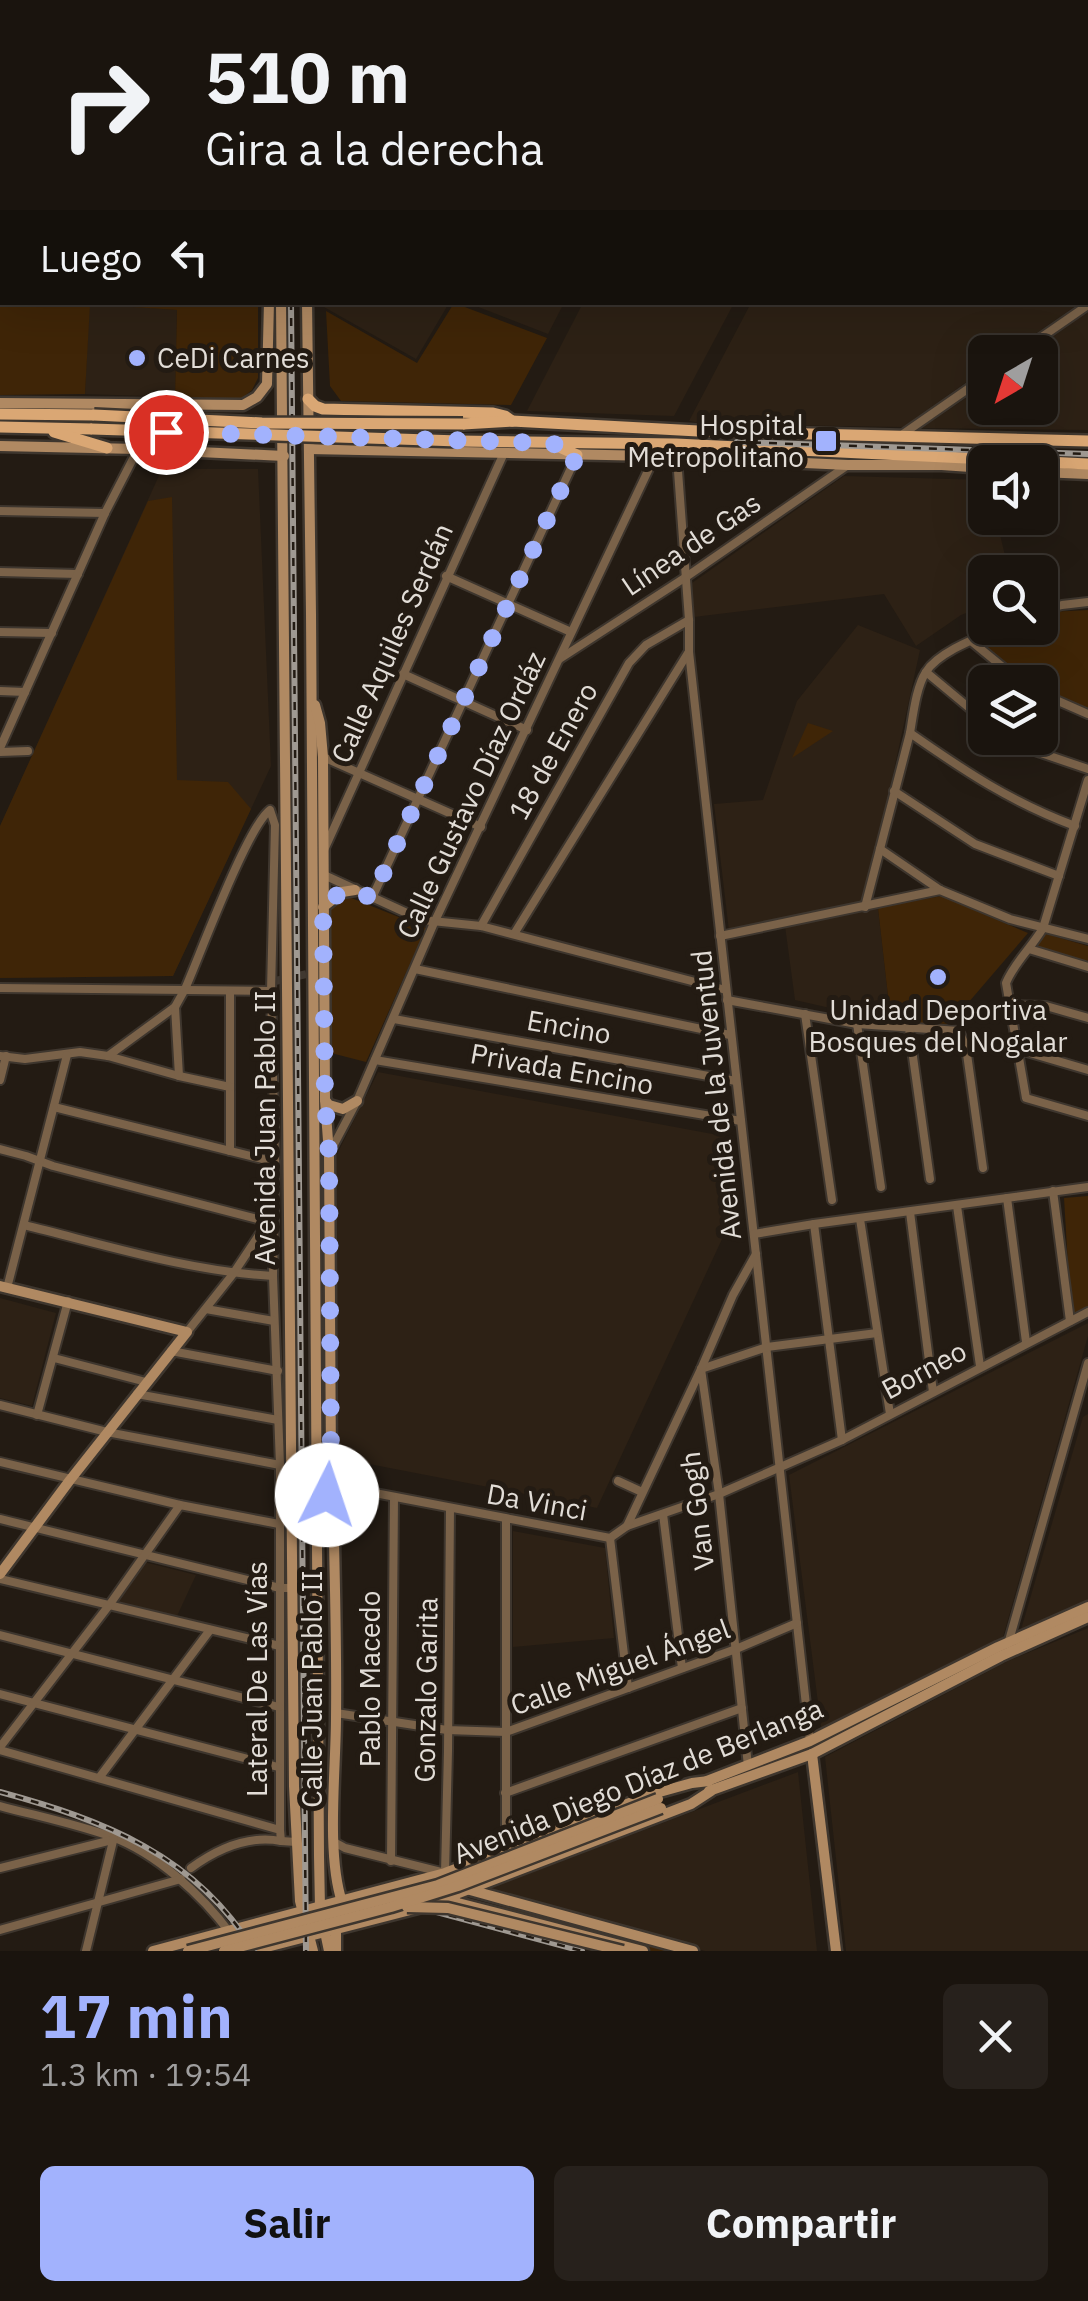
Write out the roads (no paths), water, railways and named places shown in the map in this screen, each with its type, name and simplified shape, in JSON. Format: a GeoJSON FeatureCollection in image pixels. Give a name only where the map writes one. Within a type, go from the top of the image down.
{"type":"FeatureCollection","features":[{"type":"Feature","properties":{"kind":"main road"},"geometry":{"type":"LineString","coordinates":[[0,403],[244,404],[257,397],[268,377],[268,305]]}},
{"type":"Feature","properties":{"kind":"main road","name":"Avenida Juan Pablo II"},"geometry":{"type":"LineString","coordinates":[[281,305],[286,1588],[296,1842],[310,1951]]}},
{"type":"Feature","properties":{"kind":"main road","name":"Avenida Juan Pablo II"},"geometry":{"type":"LineString","coordinates":[[306,305],[320,1908],[324,1934],[332,1951]]}},
{"type":"Feature","properties":{"kind":"main road"},"geometry":{"type":"LineString","coordinates":[[308,399],[318,408],[332,410],[493,413],[512,421]]}},
{"type":"Feature","properties":{"kind":"main road"},"geometry":{"type":"LineString","coordinates":[[330,450],[321,430],[332,410]]}},
{"type":"Feature","properties":{"kind":"main road"},"geometry":{"type":"LineString","coordinates":[[0,414],[262,423],[512,421],[698,431],[1088,441]]}},
{"type":"Feature","properties":{"kind":"main road"},"geometry":{"type":"LineString","coordinates":[[0,428],[552,443],[848,465],[968,467]]}},
{"type":"Feature","properties":{"kind":"main road"},"geometry":{"type":"LineString","coordinates":[[40,428],[107,448]]}},
{"type":"Feature","properties":{"kind":"main road"},"geometry":{"type":"LineString","coordinates":[[552,443],[577,455]]}},
{"type":"Feature","properties":{"kind":"main road"},"geometry":{"type":"LineString","coordinates":[[0,446],[284,456]]}},
{"type":"Feature","properties":{"kind":"main road"},"geometry":{"type":"LineString","coordinates":[[309,449],[656,456],[676,451],[1088,464]]}},
{"type":"Feature","properties":{"kind":"main road"},"geometry":{"type":"LineString","coordinates":[[1058,473],[1088,474]]}},
{"type":"Feature","properties":{"kind":"main road","name":"Calle Juan Pablo II"},"geometry":{"type":"LineString","coordinates":[[311,697],[320,723],[323,757],[322,970],[329,1154],[336,1712],[334,1842],[342,1902]]}},
{"type":"Feature","properties":{"kind":"main road"},"geometry":{"type":"LineString","coordinates":[[323,907],[342,892],[354,890]]}},
{"type":"Feature","properties":{"kind":"main road"},"geometry":{"type":"LineString","coordinates":[[325,1100],[342,1109],[357,1101]]}},
{"type":"Feature","properties":{"kind":"main road"},"geometry":{"type":"LineString","coordinates":[[0,1576],[106,1432],[187,1332],[4,1287]]}},
{"type":"Feature","properties":{"kind":"main road"},"geometry":{"type":"LineString","coordinates":[[316,1551],[331,1462]]}},
{"type":"Feature","properties":{"kind":"main road","name":"Avenida Diego Díaz de Berlanga"},"geometry":{"type":"LineString","coordinates":[[710,1786],[1088,1607]]}},
{"type":"Feature","properties":{"kind":"main road","name":"Avenida Diego Díaz de Berlanga"},"geometry":{"type":"LineString","coordinates":[[188,1951],[438,1884],[710,1786],[812,1754],[1007,1648],[1088,1618]]}},
{"type":"Feature","properties":{"kind":"main road"},"geometry":{"type":"LineString","coordinates":[[812,1754],[836,1951]]}},
{"type":"Feature","properties":{"kind":"main road"},"geometry":{"type":"LineString","coordinates":[[319,1781],[334,1842]]}},
{"type":"Feature","properties":{"kind":"main road"},"geometry":{"type":"LineString","coordinates":[[644,1951],[458,1903],[450,1897],[444,1882],[478,1860],[656,1793],[692,1782],[710,1786]]}},
{"type":"Feature","properties":{"kind":"main road"},"geometry":{"type":"LineString","coordinates":[[251,1951],[422,1908],[691,1804],[710,1786]]}},
{"type":"Feature","properties":{"kind":"main road","name":"Avenida Diego Díaz de Berlanga"},"geometry":{"type":"LineString","coordinates":[[225,1951],[476,1880],[659,1804]]}},
{"type":"Feature","properties":{"kind":"main road"},"geometry":{"type":"LineString","coordinates":[[478,1860],[478,1872],[489,1882]]}},
{"type":"Feature","properties":{"kind":"main road"},"geometry":{"type":"LineString","coordinates":[[154,1951],[411,1882],[448,1877],[468,1890],[693,1951]]}},
{"type":"Feature","properties":{"kind":"main road"},"geometry":{"type":"LineString","coordinates":[[411,1882],[422,1908]]}},
{"type":"Feature","properties":{"kind":"main road"},"geometry":{"type":"LineString","coordinates":[[391,1907],[448,1908],[623,1951]]}},
{"type":"Feature","properties":{"kind":"main road"},"geometry":{"type":"LineString","coordinates":[[285,1943],[302,1912]]}},
{"type":"Feature","properties":{"kind":"main road"},"geometry":{"type":"LineString","coordinates":[[332,1951],[336,1930]]}},
{"type":"Feature","properties":{"kind":"main road"},"geometry":{"type":"LineString","coordinates":[[209,1937],[224,1938],[228,1944],[225,1951]]}},
{"type":"Feature","properties":{"kind":"main road"},"geometry":{"type":"LineString","coordinates":[[285,1943],[310,1951]]}},
{"type":"Feature","properties":{"kind":"street"},"geometry":{"type":"LineString","coordinates":[[1045,335],[1088,305]]}},
{"type":"Feature","properties":{"kind":"street"},"geometry":{"type":"LineString","coordinates":[[904,434],[968,389]]}},
{"type":"Feature","properties":{"kind":"street"},"geometry":{"type":"LineString","coordinates":[[28,751],[0,750],[105,513],[138,449]]}},
{"type":"Feature","properties":{"kind":"street","name":"Avenida de la Juventud"},"geometry":{"type":"LineString","coordinates":[[676,451],[689,652],[810,1741]]}},
{"type":"Feature","properties":{"kind":"street","name":"Calle Aquiles Serdán"},"geometry":{"type":"LineString","coordinates":[[323,854],[504,453]]}},
{"type":"Feature","properties":{"kind":"street"},"geometry":{"type":"LineString","coordinates":[[372,898],[577,455]]}},
{"type":"Feature","properties":{"kind":"street","name":"Calle Gustavo Díaz Ordáz"},"geometry":{"type":"LineString","coordinates":[[329,1154],[376,1060],[434,922],[656,456]]}},
{"type":"Feature","properties":{"kind":"street","name":"Línea de Gas"},"geometry":{"type":"LineString","coordinates":[[559,660],[848,465]]}},
{"type":"Feature","properties":{"kind":"street"},"geometry":{"type":"LineString","coordinates":[[0,511],[105,513]]}},
{"type":"Feature","properties":{"kind":"street"},"geometry":{"type":"LineString","coordinates":[[0,572],[78,574]]}},
{"type":"Feature","properties":{"kind":"street"},"geometry":{"type":"LineString","coordinates":[[446,576],[570,632]]}},
{"type":"Feature","properties":{"kind":"street"},"geometry":{"type":"LineString","coordinates":[[1058,608],[1088,602]]}},
{"type":"Feature","properties":{"kind":"street","name":"18 de Enero"},"geometry":{"type":"LineString","coordinates":[[482,926],[623,672],[646,646],[689,620]]}},
{"type":"Feature","properties":{"kind":"street"},"geometry":{"type":"LineString","coordinates":[[0,632],[52,633]]}},
{"type":"Feature","properties":{"kind":"street"},"geometry":{"type":"LineString","coordinates":[[865,906],[926,672],[946,654],[968,642]]}},
{"type":"Feature","properties":{"kind":"street"},"geometry":{"type":"LineString","coordinates":[[975,645],[1000,665]]}},
{"type":"Feature","properties":{"kind":"street"},"geometry":{"type":"LineString","coordinates":[[514,934],[689,652]]}},
{"type":"Feature","properties":{"kind":"street"},"geometry":{"type":"LineString","coordinates":[[926,672],[968,707]]}},
{"type":"Feature","properties":{"kind":"street"},"geometry":{"type":"LineString","coordinates":[[402,674],[527,730]]}},
{"type":"Feature","properties":{"kind":"street"},"geometry":{"type":"LineString","coordinates":[[0,691],[25,692]]}},
{"type":"Feature","properties":{"kind":"street"},"geometry":{"type":"LineString","coordinates":[[1058,701],[1088,714]]}},
{"type":"Feature","properties":{"kind":"street"},"geometry":{"type":"LineString","coordinates":[[910,733],[985,785],[1075,826]]}},
{"type":"Feature","properties":{"kind":"street"},"geometry":{"type":"LineString","coordinates":[[1044,755],[1088,769]]}},
{"type":"Feature","properties":{"kind":"street"},"geometry":{"type":"LineString","coordinates":[[323,757],[481,827]]}},
{"type":"Feature","properties":{"kind":"street"},"geometry":{"type":"LineString","coordinates":[[1088,780],[1042,928],[1007,978],[1006,988],[1027,1099],[1088,1116]]}},
{"type":"Feature","properties":{"kind":"street"},"geometry":{"type":"LineString","coordinates":[[894,790],[974,844],[1059,876]]}},
{"type":"Feature","properties":{"kind":"street","name":"Lateral De Las Vías"},"geometry":{"type":"LineString","coordinates":[[185,989],[244,852],[270,810],[274,815],[275,1162],[270,1223],[278,1371],[279,1524],[286,1588],[280,1646],[281,1841]]}},
{"type":"Feature","properties":{"kind":"street"},"geometry":{"type":"LineString","coordinates":[[880,850],[940,890],[1010,918],[1088,939]]}},
{"type":"Feature","properties":{"kind":"street"},"geometry":{"type":"LineString","coordinates":[[322,875],[422,920],[482,926],[804,1014],[858,1024],[959,1030],[966,1047],[983,1168]]}},
{"type":"Feature","properties":{"kind":"street"},"geometry":{"type":"LineString","coordinates":[[720,936],[940,890]]}},
{"type":"Feature","properties":{"kind":"street"},"geometry":{"type":"LineString","coordinates":[[1029,949],[1088,967]]}},
{"type":"Feature","properties":{"kind":"street"},"geometry":{"type":"LineString","coordinates":[[414,970],[730,1035]]}},
{"type":"Feature","properties":{"kind":"street"},"geometry":{"type":"LineString","coordinates":[[0,988],[230,992],[273,984]]}},
{"type":"Feature","properties":{"kind":"street"},"geometry":{"type":"LineString","coordinates":[[108,1056],[175,1007],[185,989]]}},
{"type":"Feature","properties":{"kind":"street"},"geometry":{"type":"LineString","coordinates":[[230,992],[230,1151]]}},
{"type":"Feature","properties":{"kind":"street"},"geometry":{"type":"LineString","coordinates":[[1011,1005],[1046,1006],[1088,1018]]}},
{"type":"Feature","properties":{"kind":"street"},"geometry":{"type":"LineString","coordinates":[[175,1007],[180,1076]]}},
{"type":"Feature","properties":{"kind":"street"},"geometry":{"type":"LineString","coordinates":[[804,1014],[832,1200]]}},
{"type":"Feature","properties":{"kind":"street","name":"Encino"},"geometry":{"type":"LineString","coordinates":[[394,1018],[736,1080]]}},
{"type":"Feature","properties":{"kind":"street"},"geometry":{"type":"LineString","coordinates":[[858,1024],[881,1186]]}},
{"type":"Feature","properties":{"kind":"street"},"geometry":{"type":"LineString","coordinates":[[909,1028],[930,1179]]}},
{"type":"Feature","properties":{"kind":"street"},"geometry":{"type":"LineString","coordinates":[[1016,1049],[1088,1070]]}},
{"type":"Feature","properties":{"kind":"street"},"geometry":{"type":"LineString","coordinates":[[0,1080],[3,1056],[25,1059],[80,1052],[230,1088]]}},
{"type":"Feature","properties":{"kind":"street"},"geometry":{"type":"LineString","coordinates":[[4,1287],[24,1225],[67,1054]]}},
{"type":"Feature","properties":{"kind":"street","name":"Privada Encino"},"geometry":{"type":"LineString","coordinates":[[376,1060],[742,1122]]}},
{"type":"Feature","properties":{"kind":"street"},"geometry":{"type":"LineString","coordinates":[[54,1107],[275,1162]]}},
{"type":"Feature","properties":{"kind":"street"},"geometry":{"type":"LineString","coordinates":[[0,1149],[270,1223],[187,1332]]}},
{"type":"Feature","properties":{"kind":"street"},"geometry":{"type":"LineString","coordinates":[[754,1234],[1088,1186]]}},
{"type":"Feature","properties":{"kind":"street"},"geometry":{"type":"LineString","coordinates":[[1053,1191],[1070,1321]]}},
{"type":"Feature","properties":{"kind":"street"},"geometry":{"type":"LineString","coordinates":[[1007,1198],[1026,1342]]}},
{"type":"Feature","properties":{"kind":"street"},"geometry":{"type":"LineString","coordinates":[[957,1206],[980,1366]]}},
{"type":"Feature","properties":{"kind":"street"},"geometry":{"type":"LineString","coordinates":[[910,1212],[933,1392]]}},
{"type":"Feature","properties":{"kind":"street"},"geometry":{"type":"LineString","coordinates":[[860,1219],[890,1414]]}},
{"type":"Feature","properties":{"kind":"street"},"geometry":{"type":"LineString","coordinates":[[814,1224],[842,1440]]}},
{"type":"Feature","properties":{"kind":"street"},"geometry":{"type":"LineString","coordinates":[[24,1225],[233,1274],[273,1276]]}},
{"type":"Feature","properties":{"kind":"street"},"geometry":{"type":"LineString","coordinates":[[628,1526],[732,1294],[756,1254]]}},
{"type":"Feature","properties":{"kind":"street"},"geometry":{"type":"LineString","coordinates":[[37,1415],[68,1301]]}},
{"type":"Feature","properties":{"kind":"street"},"geometry":{"type":"LineString","coordinates":[[206,1309],[274,1321]]}},
{"type":"Feature","properties":{"kind":"street","name":"Borneo"},"geometry":{"type":"LineString","coordinates":[[782,1468],[1088,1312]]}},
{"type":"Feature","properties":{"kind":"street"},"geometry":{"type":"LineString","coordinates":[[701,1369],[767,1348],[876,1332]]}},
{"type":"Feature","properties":{"kind":"street"},"geometry":{"type":"LineString","coordinates":[[171,1350],[278,1371]]}},
{"type":"Feature","properties":{"kind":"street"},"geometry":{"type":"LineString","coordinates":[[54,1358],[146,1382]]}},
{"type":"Feature","properties":{"kind":"street"},"geometry":{"type":"LineString","coordinates":[[1007,1648],[1088,1364]]}},
{"type":"Feature","properties":{"kind":"street","name":"Van Gogh"},"geometry":{"type":"LineString","coordinates":[[701,1369],[719,1494],[748,1766]]}},
{"type":"Feature","properties":{"kind":"street"},"geometry":{"type":"LineString","coordinates":[[137,1394],[278,1420]]}},
{"type":"Feature","properties":{"kind":"street"},"geometry":{"type":"LineString","coordinates":[[0,1404],[106,1432],[280,1465]]}},
{"type":"Feature","properties":{"kind":"street"},"geometry":{"type":"LineString","coordinates":[[0,1462],[180,1506],[279,1524]]}},
{"type":"Feature","properties":{"kind":"street","name":"Da Vinci"},"geometry":{"type":"LineString","coordinates":[[333,1484],[610,1538],[628,1526],[782,1468]]}},
{"type":"Feature","properties":{"kind":"street"},"geometry":{"type":"LineString","coordinates":[[618,1481],[642,1492]]}},
{"type":"Feature","properties":{"kind":"street","name":"Pablo Macedo"},"geometry":{"type":"LineString","coordinates":[[391,1861],[394,1497]]}},
{"type":"Feature","properties":{"kind":"street"},"geometry":{"type":"LineString","coordinates":[[180,1506],[0,1749],[280,1830]]}},
{"type":"Feature","properties":{"kind":"street","name":"Gonzalo Garita"},"geometry":{"type":"LineString","coordinates":[[448,1877],[450,1508]]}},
{"type":"Feature","properties":{"kind":"street"},"geometry":{"type":"LineString","coordinates":[[663,1514],[682,1668]]}},
{"type":"Feature","properties":{"kind":"street"},"geometry":{"type":"LineString","coordinates":[[0,1520],[286,1588]]}},
{"type":"Feature","properties":{"kind":"street"},"geometry":{"type":"LineString","coordinates":[[506,1520],[506,1849]]}},
{"type":"Feature","properties":{"kind":"street"},"geometry":{"type":"LineString","coordinates":[[610,1538],[628,1688]]}},
{"type":"Feature","properties":{"kind":"street"},"geometry":{"type":"LineString","coordinates":[[0,1576],[280,1646]]}},
{"type":"Feature","properties":{"kind":"street","name":"Calle Miguel Ángel"},"geometry":{"type":"LineString","coordinates":[[336,1712],[447,1730],[506,1732],[797,1623]]}},
{"type":"Feature","properties":{"kind":"street"},"geometry":{"type":"LineString","coordinates":[[99,1778],[210,1630]]}},
{"type":"Feature","properties":{"kind":"street"},"geometry":{"type":"LineString","coordinates":[[0,1635],[279,1707]]}},
{"type":"Feature","properties":{"kind":"street"},"geometry":{"type":"LineString","coordinates":[[0,1694],[278,1767]]}},
{"type":"Feature","properties":{"kind":"street"},"geometry":{"type":"LineString","coordinates":[[505,1793],[742,1708]]}},
{"type":"Feature","properties":{"kind":"street"},"geometry":{"type":"LineString","coordinates":[[0,1806],[113,1838],[181,1879],[211,1908],[240,1951]]}},
{"type":"Feature","properties":{"kind":"street"},"geometry":{"type":"LineString","coordinates":[[0,1868],[113,1838]]}},
{"type":"Feature","properties":{"kind":"street"},"geometry":{"type":"LineString","coordinates":[[86,1951],[113,1838]]}},
{"type":"Feature","properties":{"kind":"street"},"geometry":{"type":"LineString","coordinates":[[191,1868],[227,1847],[269,1839],[296,1842]]}},
{"type":"Feature","properties":{"kind":"street"},"geometry":{"type":"LineString","coordinates":[[334,1842],[448,1877]]}},
{"type":"Feature","properties":{"kind":"street"},"geometry":{"type":"LineString","coordinates":[[0,1930],[181,1879]]}},
{"type":"Feature","properties":{"kind":"tunnel"},"geometry":{"type":"LineString","coordinates":[[275,981],[316,972]]}},
{"type":"Feature","properties":{"kind":"railway"},"geometry":{"type":"LineString","coordinates":[[291,305],[306,1951]]}},
{"type":"Feature","properties":{"kind":"railway"},"geometry":{"type":"LineString","coordinates":[[737,442],[1088,454]]}},
{"type":"Feature","properties":{"kind":"railway"},"geometry":{"type":"LineString","coordinates":[[0,1792],[75,1815],[144,1846],[204,1890],[231,1918],[254,1951]]}},
{"type":"Feature","properties":{"kind":"railway"},"geometry":{"type":"LineString","coordinates":[[418,1907],[582,1951]]}},
{"type":"Feature","properties":{"kind":"place","name":"CeDi Carnes"},"geometry":{"type":"Point","coordinates":[137,358]}},
{"type":"Feature","properties":{"kind":"place","name":"Hospital Metropolitano"},"geometry":{"type":"Point","coordinates":[826,441]}},
{"type":"Feature","properties":{"kind":"place","name":"Unidad Deportiva Bosques del Nogalar"},"geometry":{"type":"Point","coordinates":[938,977]}}]}
